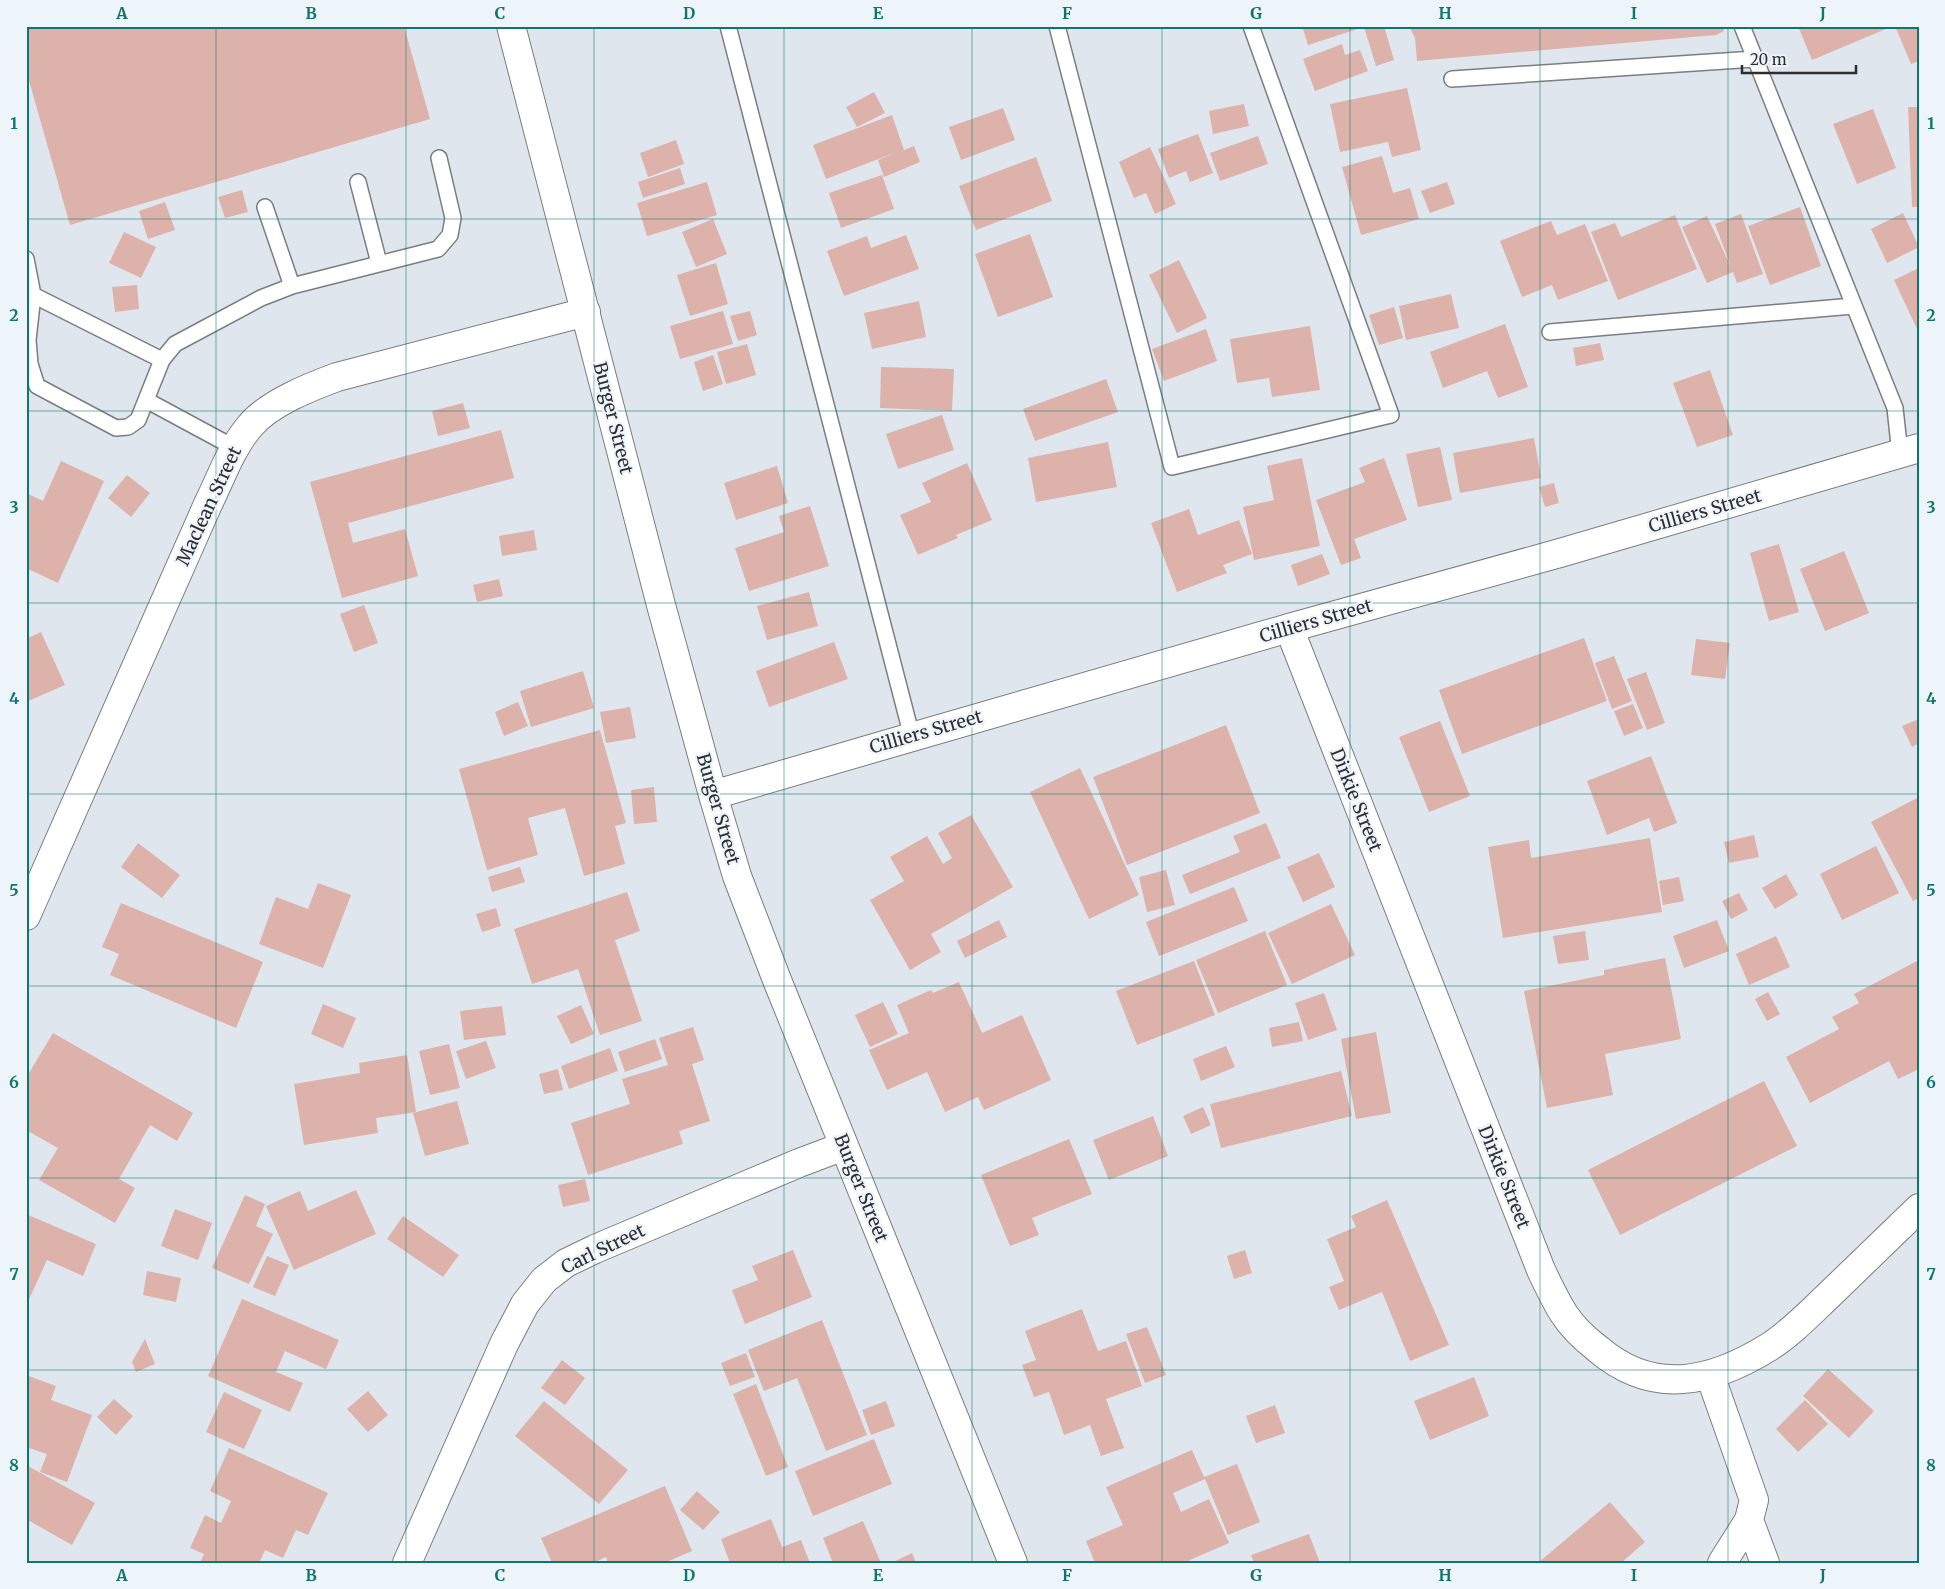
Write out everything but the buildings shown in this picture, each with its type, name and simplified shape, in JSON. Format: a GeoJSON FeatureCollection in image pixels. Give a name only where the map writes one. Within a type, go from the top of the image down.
{"type":"FeatureCollection","features":[{"type":"Feature","properties":{"kind":"street","name":"Burger Street"},"geometry":{"type":"LineString","coordinates":[[511,26],[661,605],[713,796],[740,885],[1013,1563]]}},
{"type":"Feature","properties":{"kind":"street","name":"Maclean Street"},"geometry":{"type":"LineString","coordinates":[[26,916],[235,448],[251,424],[274,406],[301,391],[337,377],[586,312]]}},
{"type":"Feature","properties":{"kind":"street","name":"Cilliers Street"},"geometry":{"type":"LineString","coordinates":[[713,796],[912,736],[1288,628],[1560,553],[1909,451]]}},
{"type":"Feature","properties":{"kind":"street","name":"Dirkie Street"},"geometry":{"type":"LineString","coordinates":[[1288,628],[1541,1270],[1564,1315],[1580,1334],[1608,1358],[1628,1371],[1655,1378],[1692,1379],[1710,1375],[1740,1364],[1770,1346],[1794,1328],[1919,1208]]}},
{"type":"Feature","properties":{"kind":"street","name":"Carl Street"},"geometry":{"type":"LineString","coordinates":[[407,1563],[504,1344],[525,1304],[544,1280],[566,1263],[595,1249],[844,1146]]}},
{"type":"Feature","properties":{"kind":"street"},"geometry":{"type":"LineString","coordinates":[[1710,1375],[1754,1500],[1749,1520],[1722,1563]]}},
{"type":"Feature","properties":{"kind":"street"},"geometry":{"type":"LineString","coordinates":[[1749,1520],[1765,1563]]}},
{"type":"Feature","properties":{"kind":"lane"},"geometry":{"type":"LineString","coordinates":[[728,26],[912,736]]}},
{"type":"Feature","properties":{"kind":"lane"},"geometry":{"type":"LineString","coordinates":[[1057,26],[1172,467],[1391,415],[1251,26]]}},
{"type":"Feature","properties":{"kind":"lane"},"geometry":{"type":"LineString","coordinates":[[1742,26],[1895,408],[1909,451]]}},
{"type":"Feature","properties":{"kind":"lane"},"geometry":{"type":"LineString","coordinates":[[1452,79],[1755,59]]}},
{"type":"Feature","properties":{"kind":"lane"},"geometry":{"type":"LineString","coordinates":[[26,258],[33,295],[28,340],[30,364],[37,386],[116,428],[128,427],[138,420],[162,360],[175,344],[261,298],[292,286],[438,249],[450,235],[453,218],[439,158]]}},
{"type":"Feature","properties":{"kind":"lane"},"geometry":{"type":"LineString","coordinates":[[358,182],[379,263]]}},
{"type":"Feature","properties":{"kind":"lane"},"geometry":{"type":"LineString","coordinates":[[265,206],[292,286]]}},
{"type":"Feature","properties":{"kind":"lane"},"geometry":{"type":"LineString","coordinates":[[33,295],[162,360]]}},
{"type":"Feature","properties":{"kind":"lane"},"geometry":{"type":"LineString","coordinates":[[1550,332],[1853,306]]}},
{"type":"Feature","properties":{"kind":"lane"},"geometry":{"type":"LineString","coordinates":[[146,400],[235,448]]}}]}
